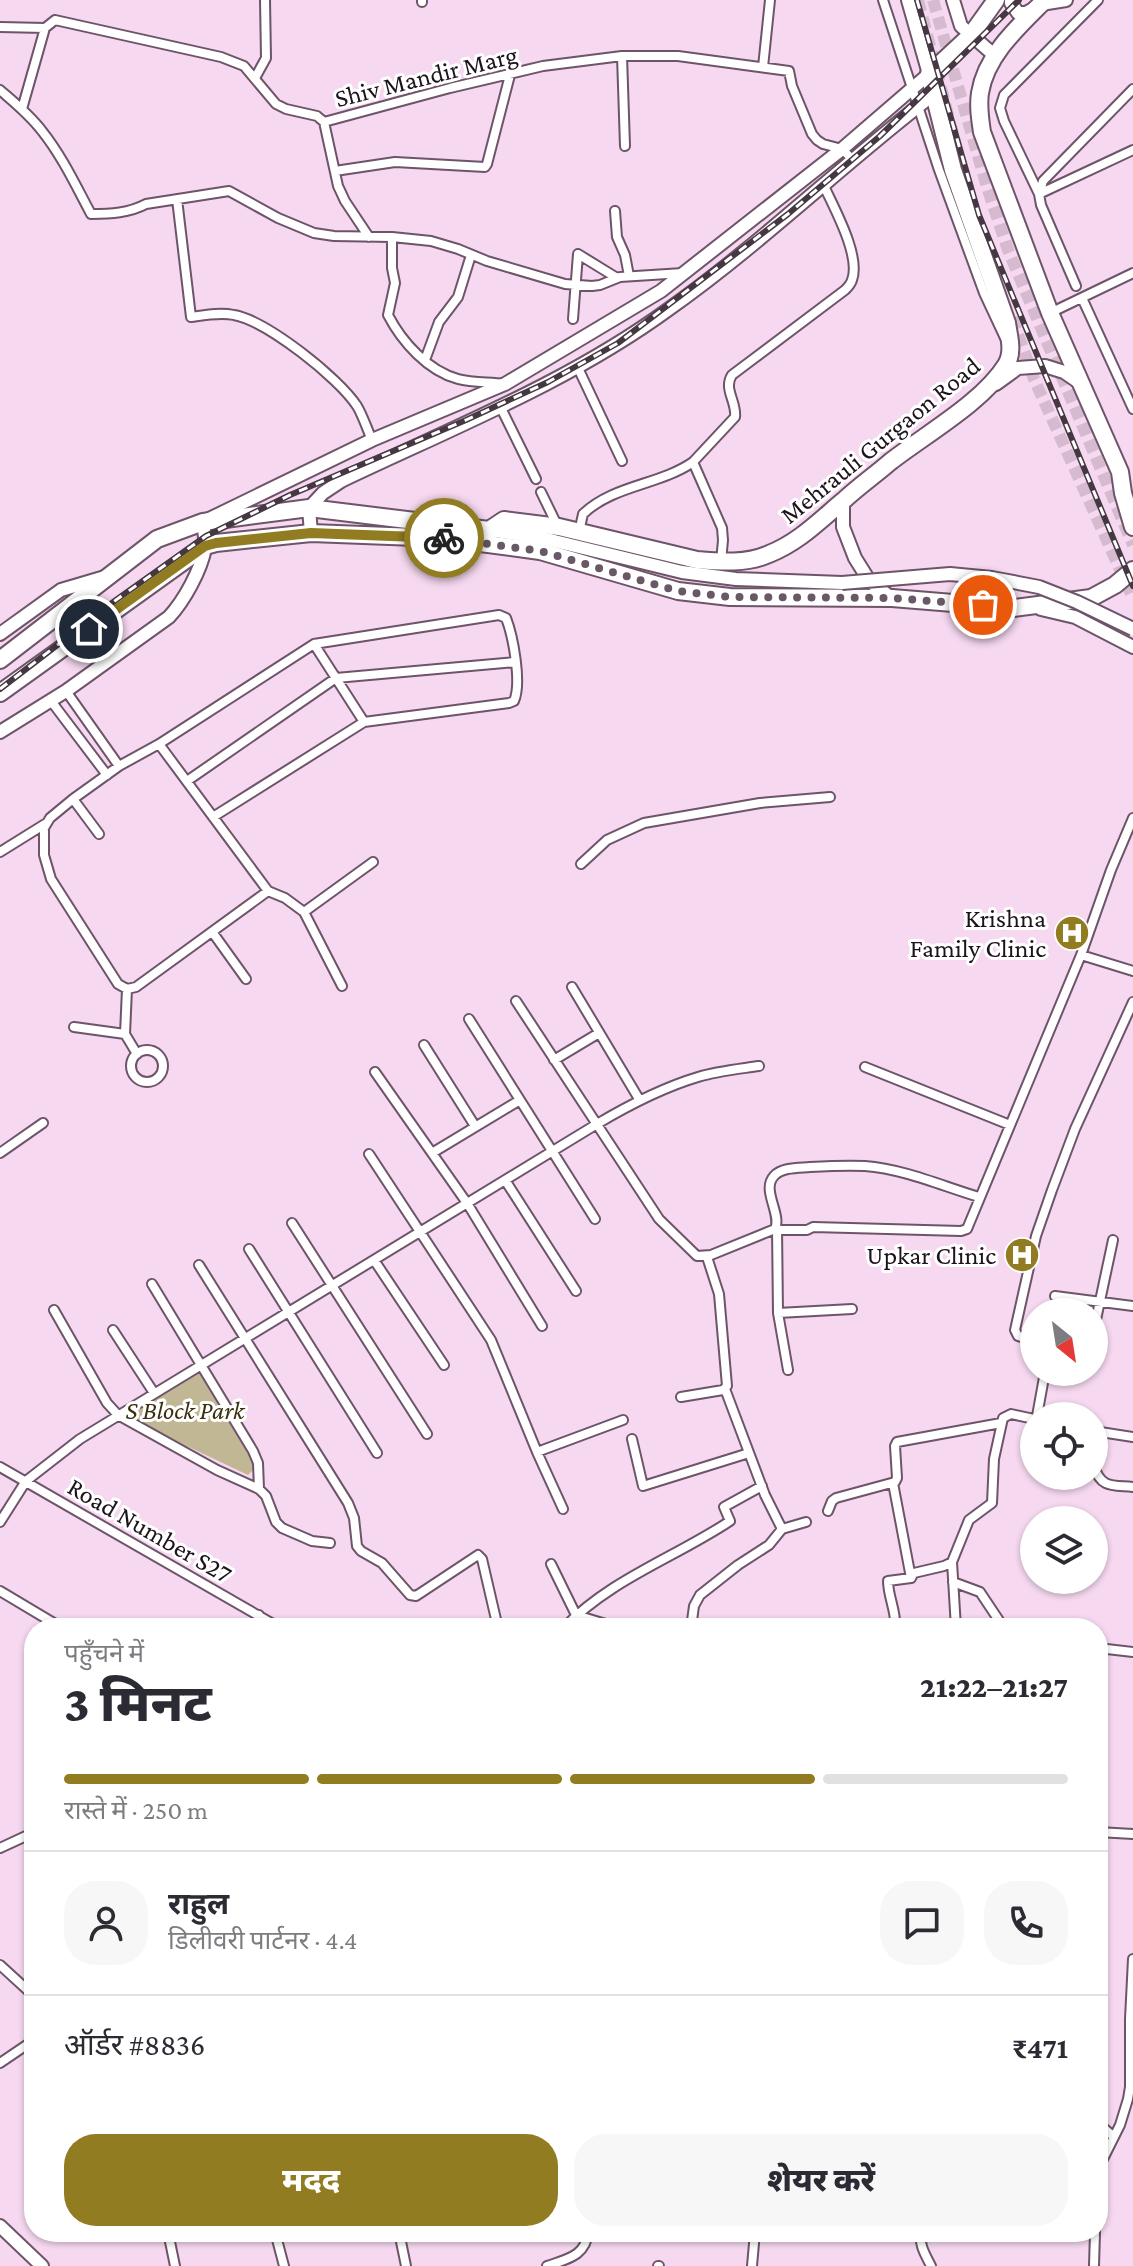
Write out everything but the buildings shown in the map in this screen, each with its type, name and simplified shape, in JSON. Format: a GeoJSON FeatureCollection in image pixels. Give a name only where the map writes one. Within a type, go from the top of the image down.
{"type":"FeatureCollection","features":[{"type":"Feature","properties":{"kind":"highway"},"geometry":{"type":"LineString","coordinates":[[929,74],[971,35],[996,0]]}},
{"type":"Feature","properties":{"kind":"highway"},"geometry":{"type":"LineString","coordinates":[[1043,2],[994,55],[980,91],[982,132],[1050,313],[1120,472],[1133,527]]}},
{"type":"Feature","properties":{"kind":"highway","name":"Mehrauli Gurgaon Road"},"geometry":{"type":"LineString","coordinates":[[0,660],[157,539],[203,522],[309,508],[489,530],[504,520],[559,527],[697,560],[721,562],[769,555],[801,538],[843,500],[990,388],[1009,361],[1011,349],[1007,323],[953,170],[929,74]]}},
{"type":"Feature","properties":{"kind":"highway"},"geometry":{"type":"LineString","coordinates":[[0,693],[205,546],[216,543],[311,533],[442,538],[540,551],[678,591],[730,597],[892,598],[1014,608],[1091,598],[1115,585],[1133,570]]}},
{"type":"Feature","properties":{"kind":"street"},"geometry":{"type":"LineString","coordinates":[[255,78],[266,58],[265,0]]}},
{"type":"Feature","properties":{"kind":"street"},"geometry":{"type":"LineString","coordinates":[[763,67],[770,0]]}},
{"type":"Feature","properties":{"kind":"street"},"geometry":{"type":"LineString","coordinates":[[883,0],[939,170],[984,293],[1011,349]]}},
{"type":"Feature","properties":{"kind":"street"},"geometry":{"type":"LineString","coordinates":[[0,732],[66,691],[169,617],[188,590],[205,546],[203,522],[372,440],[507,382],[661,291],[842,149],[929,74],[908,0]]}},
{"type":"Feature","properties":{"kind":"street"},"geometry":{"type":"LineString","coordinates":[[953,0],[961,26],[994,55]]}},
{"type":"Feature","properties":{"kind":"street"},"geometry":{"type":"LineString","coordinates":[[1011,0],[1018,13],[1026,13],[1043,2],[1066,0]]}},
{"type":"Feature","properties":{"kind":"street"},"geometry":{"type":"LineString","coordinates":[[1076,286],[1000,108],[1004,95],[1098,0]]}},
{"type":"Feature","properties":{"kind":"street","name":"Shiv Mandir Marg"},"geometry":{"type":"LineString","coordinates":[[0,27],[45,28],[55,20],[221,57],[244,66],[276,104],[317,116],[324,122],[543,66],[622,56],[678,56],[763,67],[789,71],[812,134],[823,144],[842,149]]}},
{"type":"Feature","properties":{"kind":"street"},"geometry":{"type":"LineString","coordinates":[[22,109],[45,28]]}},
{"type":"Feature","properties":{"kind":"street"},"geometry":{"type":"LineString","coordinates":[[622,56],[625,146]]}},
{"type":"Feature","properties":{"kind":"street"},"geometry":{"type":"LineString","coordinates":[[335,171],[395,162],[485,167],[510,75]]}},
{"type":"Feature","properties":{"kind":"street"},"geometry":{"type":"LineString","coordinates":[[1039,194],[1043,181],[1133,89]]}},
{"type":"Feature","properties":{"kind":"street"},"geometry":{"type":"LineString","coordinates":[[0,90],[44,133],[91,214],[113,214],[139,209],[146,204],[229,191],[303,229],[327,236],[392,237],[439,243],[536,277],[577,285],[600,285],[629,276],[683,273]]}},
{"type":"Feature","properties":{"kind":"street"},"geometry":{"type":"LineString","coordinates":[[311,533],[309,508],[341,481],[578,368],[669,309],[934,94]]}},
{"type":"Feature","properties":{"kind":"street"},"geometry":{"type":"LineString","coordinates":[[324,122],[341,195],[369,237]]}},
{"type":"Feature","properties":{"kind":"street"},"geometry":{"type":"LineString","coordinates":[[842,149],[854,161]]}},
{"type":"Feature","properties":{"kind":"street"},"geometry":{"type":"LineString","coordinates":[[1039,194],[1133,150]]}},
{"type":"Feature","properties":{"kind":"street"},"geometry":{"type":"LineString","coordinates":[[579,533],[583,514],[596,504],[638,485],[679,472],[693,462],[735,417],[728,381],[732,375],[852,282],[853,260],[844,227],[824,186]]}},
{"type":"Feature","properties":{"kind":"street"},"geometry":{"type":"LineString","coordinates":[[177,199],[191,317],[236,315],[297,349],[350,397],[372,440]]}},
{"type":"Feature","properties":{"kind":"street"},"geometry":{"type":"LineString","coordinates":[[615,211],[617,237],[629,276]]}},
{"type":"Feature","properties":{"kind":"street"},"geometry":{"type":"LineString","coordinates":[[392,237],[395,283],[388,315],[403,338],[438,371],[459,379],[507,382],[519,397]]}},
{"type":"Feature","properties":{"kind":"street"},"geometry":{"type":"LineString","coordinates":[[573,319],[578,254],[617,278]]}},
{"type":"Feature","properties":{"kind":"street"},"geometry":{"type":"LineString","coordinates":[[425,360],[439,322],[458,297],[471,255]]}},
{"type":"Feature","properties":{"kind":"street"},"geometry":{"type":"LineString","coordinates":[[1050,313],[1133,273]]}},
{"type":"Feature","properties":{"kind":"street"},"geometry":{"type":"LineString","coordinates":[[1082,298],[1133,409]]}},
{"type":"Feature","properties":{"kind":"street"},"geometry":{"type":"LineString","coordinates":[[990,388],[1018,368],[1045,366],[1064,372],[1080,383]]}},
{"type":"Feature","properties":{"kind":"street"},"geometry":{"type":"LineString","coordinates":[[578,368],[622,461]]}},
{"type":"Feature","properties":{"kind":"street"},"geometry":{"type":"LineString","coordinates":[[500,406],[536,479]]}},
{"type":"Feature","properties":{"kind":"street"},"geometry":{"type":"LineString","coordinates":[[693,462],[722,528],[721,562]]}},
{"type":"Feature","properties":{"kind":"street"},"geometry":{"type":"LineString","coordinates":[[305,472],[324,493]]}},
{"type":"Feature","properties":{"kind":"street"},"geometry":{"type":"LineString","coordinates":[[1120,472],[1133,494]]}},
{"type":"Feature","properties":{"kind":"street"},"geometry":{"type":"LineString","coordinates":[[541,492],[559,527]]}},
{"type":"Feature","properties":{"kind":"street"},"geometry":{"type":"LineString","coordinates":[[843,500],[843,527],[855,558],[870,582],[892,598]]}},
{"type":"Feature","properties":{"kind":"street"},"geometry":{"type":"LineString","coordinates":[[489,530],[542,538],[682,572],[736,579],[842,583],[950,574],[992,578],[1039,587],[1133,629]]}},
{"type":"Feature","properties":{"kind":"street"},"geometry":{"type":"LineString","coordinates":[[0,634],[61,590],[109,575]]}},
{"type":"Feature","properties":{"kind":"street"},"geometry":{"type":"LineString","coordinates":[[1014,608],[1058,611],[1133,647]]}},
{"type":"Feature","properties":{"kind":"street"},"geometry":{"type":"LineString","coordinates":[[0,852],[46,824],[73,799],[119,766],[159,744],[314,644],[499,615],[506,618],[515,662],[517,696],[514,701],[364,722],[213,817]]}},
{"type":"Feature","properties":{"kind":"street"},"geometry":{"type":"LineString","coordinates":[[314,644],[364,722]]}},
{"type":"Feature","properties":{"kind":"street"},"geometry":{"type":"LineString","coordinates":[[187,781],[336,678],[515,662]]}},
{"type":"Feature","properties":{"kind":"street"},"geometry":{"type":"LineString","coordinates":[[66,691],[119,766]]}},
{"type":"Feature","properties":{"kind":"street"},"geometry":{"type":"LineString","coordinates":[[51,701],[107,775]]}},
{"type":"Feature","properties":{"kind":"street"},"geometry":{"type":"LineString","coordinates":[[159,744],[268,891],[285,898],[304,912],[342,986]]}},
{"type":"Feature","properties":{"kind":"street"},"geometry":{"type":"LineString","coordinates":[[581,864],[607,840],[644,823],[760,803],[830,797]]}},
{"type":"Feature","properties":{"kind":"street"},"geometry":{"type":"LineString","coordinates":[[73,799],[99,834]]}},
{"type":"Feature","properties":{"kind":"street"},"geometry":{"type":"LineString","coordinates":[[516,1001],[659,1219],[692,1253],[707,1257],[777,1228],[961,1231],[969,1226],[1081,955],[1133,818]]}},
{"type":"Feature","properties":{"kind":"street"},"geometry":{"type":"LineString","coordinates":[[46,824],[45,863],[51,879],[118,984],[127,989],[136,987],[268,891]]}},
{"type":"Feature","properties":{"kind":"street"},"geometry":{"type":"LineString","coordinates":[[304,912],[373,862]]}},
{"type":"Feature","properties":{"kind":"street"},"geometry":{"type":"LineString","coordinates":[[213,933],[246,979]]}},
{"type":"Feature","properties":{"kind":"street"},"geometry":{"type":"LineString","coordinates":[[1081,955],[1133,971]]}},
{"type":"Feature","properties":{"kind":"street"},"geometry":{"type":"LineString","coordinates":[[572,987],[639,1099]]}},
{"type":"Feature","properties":{"kind":"street"},"geometry":{"type":"LineString","coordinates":[[127,989],[125,1034],[137,1054]]}},
{"type":"Feature","properties":{"kind":"street"},"geometry":{"type":"LineString","coordinates":[[1022,1298],[1036,1236],[1075,1129],[1133,1002]]}},
{"type":"Feature","properties":{"kind":"street"},"geometry":{"type":"LineString","coordinates":[[469,1019],[595,1219]]}},
{"type":"Feature","properties":{"kind":"street"},"geometry":{"type":"LineString","coordinates":[[74,1027],[125,1034]]}},
{"type":"Feature","properties":{"kind":"street"},"geometry":{"type":"LineString","coordinates":[[554,1060],[599,1033]]}},
{"type":"Feature","properties":{"kind":"street"},"geometry":{"type":"LineString","coordinates":[[424,1045],[475,1126]]}},
{"type":"Feature","properties":{"kind":"street"},"geometry":{"type":"LineString","coordinates":[[0,1522],[26,1481],[80,1439],[597,1124],[639,1099],[701,1076],[759,1066]]}},
{"type":"Feature","properties":{"kind":"street"},"geometry":{"type":"LineString","coordinates":[[865,1067],[1010,1125]]}},
{"type":"Feature","properties":{"kind":"street"},"geometry":{"type":"LineString","coordinates":[[375,1072],[467,1203],[542,1326]]}},
{"type":"Feature","properties":{"kind":"street"},"geometry":{"type":"LineString","coordinates":[[432,1153],[520,1100]]}},
{"type":"Feature","properties":{"kind":"street"},"geometry":{"type":"LineString","coordinates":[[0,1153],[43,1123]]}},
{"type":"Feature","properties":{"kind":"street"},"geometry":{"type":"LineString","coordinates":[[369,1154],[494,1345],[563,1509]]}},
{"type":"Feature","properties":{"kind":"street"},"geometry":{"type":"LineString","coordinates":[[788,1370],[778,1313],[777,1228],[770,1188],[771,1181],[779,1172],[832,1166],[883,1169],[979,1197]]}},
{"type":"Feature","properties":{"kind":"street"},"geometry":{"type":"LineString","coordinates":[[505,1180],[576,1291]]}},
{"type":"Feature","properties":{"kind":"street"},"geometry":{"type":"LineString","coordinates":[[292,1223],[427,1434]]}},
{"type":"Feature","properties":{"kind":"street"},"geometry":{"type":"LineString","coordinates":[[1102,1298],[1113,1240]]}},
{"type":"Feature","properties":{"kind":"street"},"geometry":{"type":"LineString","coordinates":[[249,1249],[377,1453]]}},
{"type":"Feature","properties":{"kind":"street"},"geometry":{"type":"LineString","coordinates":[[707,1257],[719,1294],[725,1389],[782,1529]]}},
{"type":"Feature","properties":{"kind":"street"},"geometry":{"type":"LineString","coordinates":[[374,1260],[444,1365]]}},
{"type":"Feature","properties":{"kind":"street"},"geometry":{"type":"LineString","coordinates":[[199,1265],[348,1503],[354,1518],[357,1546],[382,1563],[410,1595],[416,1596],[478,1555],[482,1559],[496,1618]]}},
{"type":"Feature","properties":{"kind":"street"},"geometry":{"type":"LineString","coordinates":[[152,1284],[255,1455],[259,1489]]}},
{"type":"Feature","properties":{"kind":"street"},"geometry":{"type":"LineString","coordinates":[[1055,1296],[1070,1298]]}},
{"type":"Feature","properties":{"kind":"street"},"geometry":{"type":"LineString","coordinates":[[1108,1303],[1133,1306]]}},
{"type":"Feature","properties":{"kind":"street"},"geometry":{"type":"LineString","coordinates":[[1020,1305],[1015,1327],[1020,1337]]}},
{"type":"Feature","properties":{"kind":"street"},"geometry":{"type":"LineString","coordinates":[[778,1313],[852,1309]]}},
{"type":"Feature","properties":{"kind":"street"},"geometry":{"type":"LineString","coordinates":[[54,1310],[107,1403],[118,1415],[217,1470],[259,1489],[265,1494],[276,1522],[282,1528],[304,1538],[330,1543]]}},
{"type":"Feature","properties":{"kind":"street"},"geometry":{"type":"LineString","coordinates":[[113,1330],[154,1393]]}},
{"type":"Feature","properties":{"kind":"street"},"geometry":{"type":"LineString","coordinates":[[681,1397],[725,1389]]}},
{"type":"Feature","properties":{"kind":"street"},"geometry":{"type":"LineString","coordinates":[[955,1618],[952,1562],[969,1520],[992,1503],[992,1470],[1001,1423],[1005,1415],[1020,1415]]}},
{"type":"Feature","properties":{"kind":"street"},"geometry":{"type":"LineString","coordinates":[[537,1452],[623,1420]]}},
{"type":"Feature","properties":{"kind":"street"},"geometry":{"type":"LineString","coordinates":[[828,1511],[836,1498],[893,1483],[897,1478],[897,1442],[1001,1423]]}},
{"type":"Feature","properties":{"kind":"street"},"geometry":{"type":"LineString","coordinates":[[1108,1433],[1133,1437]]}},
{"type":"Feature","properties":{"kind":"street"},"geometry":{"type":"LineString","coordinates":[[632,1439],[643,1486],[749,1453]]}},
{"type":"Feature","properties":{"kind":"street","name":"Road Number S27"},"geometry":{"type":"LineString","coordinates":[[0,1467],[264,1618]]}},
{"type":"Feature","properties":{"kind":"street"},"geometry":{"type":"LineString","coordinates":[[893,1483],[911,1578]]}},
{"type":"Feature","properties":{"kind":"street"},"geometry":{"type":"LineString","coordinates":[[1108,1484],[1133,1487]]}},
{"type":"Feature","properties":{"kind":"street"},"geometry":{"type":"LineString","coordinates":[[573,1618],[606,1592],[700,1541],[730,1521],[724,1507],[762,1486]]}},
{"type":"Feature","properties":{"kind":"street"},"geometry":{"type":"LineString","coordinates":[[692,1618],[697,1598],[769,1545],[782,1529],[806,1522]]}},
{"type":"Feature","properties":{"kind":"street"},"geometry":{"type":"LineString","coordinates":[[911,1578],[914,1573],[952,1562]]}},
{"type":"Feature","properties":{"kind":"street"},"geometry":{"type":"LineString","coordinates":[[551,1564],[576,1615],[586,1618]]}},
{"type":"Feature","properties":{"kind":"street"},"geometry":{"type":"LineString","coordinates":[[896,1618],[888,1597],[888,1581],[911,1578]]}},
{"type":"Feature","properties":{"kind":"street"},"geometry":{"type":"LineString","coordinates":[[953,1582],[980,1592],[997,1618]]}},
{"type":"Feature","properties":{"kind":"street"},"geometry":{"type":"LineString","coordinates":[[0,1591],[45,1618]]}},
{"type":"Feature","properties":{"kind":"street"},"geometry":{"type":"LineString","coordinates":[[1108,1649],[1133,1652]]}},
{"type":"Feature","properties":{"kind":"street"},"geometry":{"type":"LineString","coordinates":[[1108,1833],[1133,1834]]}},
{"type":"Feature","properties":{"kind":"street"},"geometry":{"type":"LineString","coordinates":[[0,1848],[24,1837]]}},
{"type":"Feature","properties":{"kind":"street"},"geometry":{"type":"LineString","coordinates":[[1108,2149],[1125,2111],[1130,2087],[1133,1959]]}},
{"type":"Feature","properties":{"kind":"street"},"geometry":{"type":"LineString","coordinates":[[0,1965],[24,1987]]}},
{"type":"Feature","properties":{"kind":"street"},"geometry":{"type":"LineString","coordinates":[[0,2063],[24,2047]]}},
{"type":"Feature","properties":{"kind":"street"},"geometry":{"type":"LineString","coordinates":[[1108,2132],[1114,2137]]}},
{"type":"Feature","properties":{"kind":"street"},"geometry":{"type":"LineString","coordinates":[[0,2226],[42,2266]]}},
{"type":"Feature","properties":{"kind":"street"},"geometry":{"type":"LineString","coordinates":[[170,2242],[175,2266]]}},
{"type":"Feature","properties":{"kind":"street"},"geometry":{"type":"LineString","coordinates":[[278,2242],[284,2266]]}},
{"type":"Feature","properties":{"kind":"street"},"geometry":{"type":"LineString","coordinates":[[401,2242],[406,2266]]}},
{"type":"Feature","properties":{"kind":"street"},"geometry":{"type":"LineString","coordinates":[[547,2266],[577,2254],[587,2242]]}},
{"type":"Feature","properties":{"kind":"street"},"geometry":{"type":"LineString","coordinates":[[752,2266],[754,2242]]}},
{"type":"Feature","properties":{"kind":"street"},"geometry":{"type":"LineString","coordinates":[[920,2242],[931,2266]]}},
{"type":"Feature","properties":{"kind":"street"},"geometry":{"type":"LineString","coordinates":[[1094,2266],[1095,2242]]}},
{"type":"Feature","properties":{"kind":"green space","name":"S Block Park"},"geometry":{"type":"Polygon","coordinates":[[[197,1365],[258,1465],[248,1475],[115,1412],[197,1365]]]}},
{"type":"Feature","properties":{"kind":"tunnel"},"geometry":{"type":"LineString","coordinates":[[918,0],[969,195]]}},
{"type":"Feature","properties":{"kind":"tunnel"},"geometry":{"type":"LineString","coordinates":[[933,0],[1008,250],[1133,545]]}},
{"type":"Feature","properties":{"kind":"tunnel"},"geometry":{"type":"LineString","coordinates":[[1012,318],[1034,379],[1133,598]]}},
{"type":"Feature","properties":{"kind":"railway"},"geometry":{"type":"LineString","coordinates":[[917,0],[979,215],[1133,586]]}},
{"type":"Feature","properties":{"kind":"railway"},"geometry":{"type":"LineString","coordinates":[[0,689],[206,536],[290,495],[548,382],[618,343],[788,214],[880,136],[1019,0]]}},
{"type":"Feature","properties":{"kind":"way so far"},"geometry":{"type":"LineString","coordinates":[[444,538],[540,551],[678,591],[730,597],[852,596],[983,605]]}},
{"type":"Feature","properties":{"kind":"place","name":"Krishna Family Clinic"},"geometry":{"type":"Point","coordinates":[1072,933]}},
{"type":"Feature","properties":{"kind":"place","name":"Upkar Clinic"},"geometry":{"type":"Point","coordinates":[1022,1255]}},
{"type":"Feature","properties":{"kind":"route"},"geometry":{"type":"LineString","coordinates":[[89,629],[205,546],[216,543],[311,533],[444,538]]}}]}
